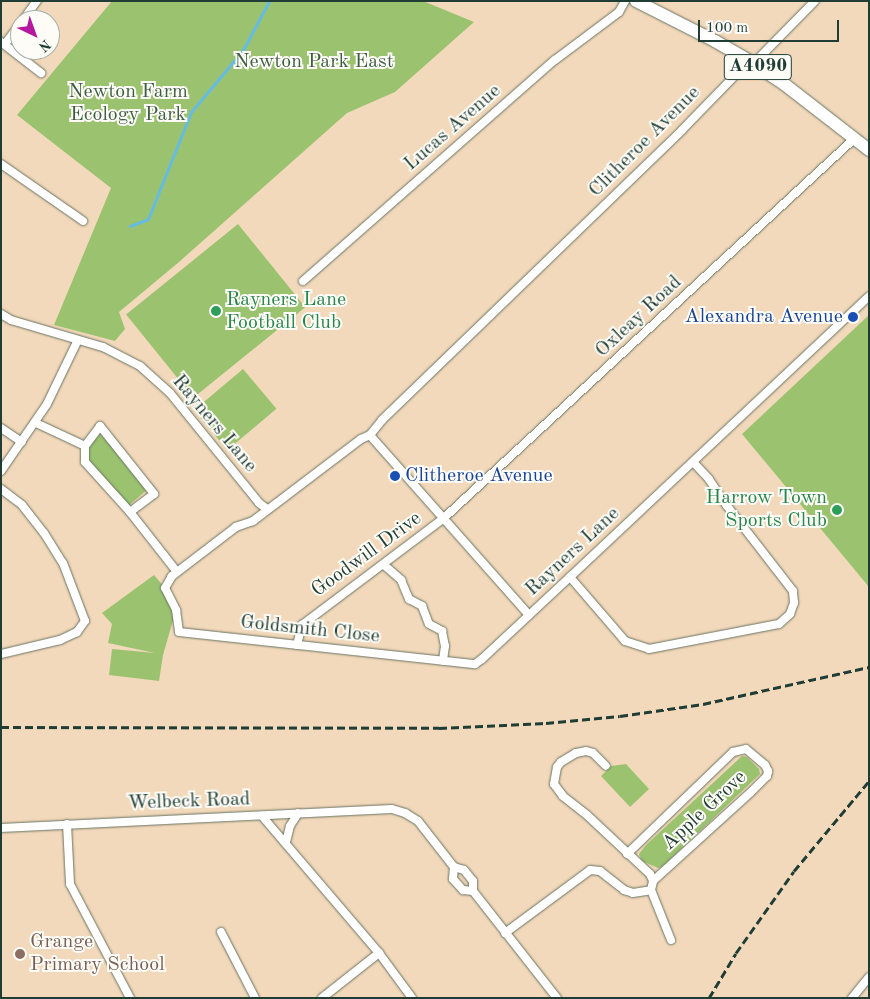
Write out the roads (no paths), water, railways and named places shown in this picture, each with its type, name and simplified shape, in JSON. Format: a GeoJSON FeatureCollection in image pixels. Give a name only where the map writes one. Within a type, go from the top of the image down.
{"type":"FeatureCollection","features":[{"type":"Feature","properties":{"kind":"main road","name":"A4090"},"geometry":{"type":"LineString","coordinates":[[640,2],[715,41],[784,84],[869,150]]}},
{"type":"Feature","properties":{"kind":"street","name":"Lucas Avenue"},"geometry":{"type":"LineString","coordinates":[[303,281],[555,60],[619,12],[626,1]]}},
{"type":"Feature","properties":{"kind":"street","name":"Clitheroe Avenue"},"geometry":{"type":"LineString","coordinates":[[370,435],[382,420],[815,1]]}},
{"type":"Feature","properties":{"kind":"street"},"geometry":{"type":"LineString","coordinates":[[3,43],[41,73]]}},
{"type":"Feature","properties":{"kind":"street","name":"Oxleay Road"},"geometry":{"type":"LineString","coordinates":[[444,518],[855,138]]}},
{"type":"Feature","properties":{"kind":"street"},"geometry":{"type":"LineString","coordinates":[[1,164],[63,209],[83,221]]}},
{"type":"Feature","properties":{"kind":"street","name":"Rayners Lane"},"geometry":{"type":"LineString","coordinates":[[370,435],[529,615],[869,296]]}},
{"type":"Feature","properties":{"kind":"street","name":"Rayners Lane"},"geometry":{"type":"LineString","coordinates":[[1,314],[11,320],[123,356],[154,378],[170,393],[259,503],[267,508]]}},
{"type":"Feature","properties":{"kind":"street"},"geometry":{"type":"LineString","coordinates":[[1,471],[36,423],[78,340]]}},
{"type":"Feature","properties":{"kind":"street"},"geometry":{"type":"LineString","coordinates":[[36,423],[85,446]]}},
{"type":"Feature","properties":{"kind":"street"},"geometry":{"type":"LineString","coordinates":[[130,512],[154,494],[100,426],[85,446],[85,462],[130,512],[177,572],[236,527],[253,521],[267,508],[361,439],[370,435]]}},
{"type":"Feature","properties":{"kind":"street"},"geometry":{"type":"LineString","coordinates":[[1,428],[22,442]]}},
{"type":"Feature","properties":{"kind":"street"},"geometry":{"type":"LineString","coordinates":[[570,577],[625,641],[649,650],[779,624],[790,614],[794,603],[793,591],[727,506],[714,485],[693,462]]}},
{"type":"Feature","properties":{"kind":"street"},"geometry":{"type":"LineString","coordinates":[[1,489],[22,506],[44,533],[63,563],[85,621],[77,632],[60,640],[1,654]]}},
{"type":"Feature","properties":{"kind":"street","name":"Goodwill Drive"},"geometry":{"type":"LineString","coordinates":[[296,645],[302,625],[444,518]]}},
{"type":"Feature","properties":{"kind":"street"},"geometry":{"type":"LineString","coordinates":[[384,565],[400,580],[407,596],[422,606],[429,624],[442,631],[445,646],[440,660]]}},
{"type":"Feature","properties":{"kind":"street","name":"Goldsmith Close"},"geometry":{"type":"LineString","coordinates":[[177,572],[167,581],[165,588],[176,610],[179,632],[469,664],[479,662],[529,615]]}},
{"type":"Feature","properties":{"kind":"street","name":"Apple Grove"},"geometry":{"type":"LineString","coordinates":[[627,854],[733,752],[746,750],[765,766],[768,771],[767,776],[653,881]]}},
{"type":"Feature","properties":{"kind":"street"},"geometry":{"type":"LineString","coordinates":[[606,766],[593,753],[586,751],[576,753],[561,762],[554,784],[563,796],[587,815],[650,874],[653,881],[651,890],[672,940]]}},
{"type":"Feature","properties":{"kind":"street"},"geometry":{"type":"LineString","coordinates":[[262,816],[392,809],[405,813],[418,821],[454,867],[464,870],[473,881],[473,891],[557,998]]}},
{"type":"Feature","properties":{"kind":"street"},"geometry":{"type":"LineString","coordinates":[[286,842],[290,826],[298,813]]}},
{"type":"Feature","properties":{"kind":"street","name":"Welbeck Road"},"geometry":{"type":"LineString","coordinates":[[1,828],[262,816],[379,953],[412,998]]}},
{"type":"Feature","properties":{"kind":"street"},"geometry":{"type":"LineString","coordinates":[[67,824],[70,884],[130,998]]}},
{"type":"Feature","properties":{"kind":"street"},"geometry":{"type":"LineString","coordinates":[[454,867],[453,878],[463,890],[473,891]]}},
{"type":"Feature","properties":{"kind":"street"},"geometry":{"type":"LineString","coordinates":[[505,933],[590,870],[600,871],[624,890],[633,893],[651,890]]}},
{"type":"Feature","properties":{"kind":"street"},"geometry":{"type":"LineString","coordinates":[[220,932],[255,998]]}},
{"type":"Feature","properties":{"kind":"street"},"geometry":{"type":"LineString","coordinates":[[322,998],[379,953]]}},
{"type":"Feature","properties":{"kind":"street"},"geometry":{"type":"LineString","coordinates":[[852,998],[869,977]]}},
{"type":"Feature","properties":{"kind":"waterway"},"geometry":{"type":"LineString","coordinates":[[130,226],[148,219],[191,112],[243,50],[269,1]]}},
{"type":"Feature","properties":{"kind":"railway"},"geometry":{"type":"LineString","coordinates":[[1,727],[439,728],[546,723],[620,716],[703,704],[869,667]]}},
{"type":"Feature","properties":{"kind":"railway"},"geometry":{"type":"LineString","coordinates":[[709,998],[736,953],[794,871],[869,781]]}},
{"type":"Feature","properties":{"kind":"place","name":"Rayners Lane Football Club"},"geometry":{"type":"Point","coordinates":[216,311]}},
{"type":"Feature","properties":{"kind":"place","name":"Alexandra Avenue"},"geometry":{"type":"Point","coordinates":[853,317]}},
{"type":"Feature","properties":{"kind":"place","name":"Clitheroe Avenue"},"geometry":{"type":"Point","coordinates":[395,476]}},
{"type":"Feature","properties":{"kind":"place","name":"Harrow Town Sports Club"},"geometry":{"type":"Point","coordinates":[837,510]}},
{"type":"Feature","properties":{"kind":"place","name":"Grange Primary School"},"geometry":{"type":"Point","coordinates":[20,954]}},
{"type":"Feature","properties":{"kind":"park label","name":"Newton Park East"},"geometry":{"type":"Point","coordinates":[314,62]}},
{"type":"Feature","properties":{"kind":"park label","name":"Newton Farm Ecology Park"},"geometry":{"type":"Point","coordinates":[128,104]}}]}
